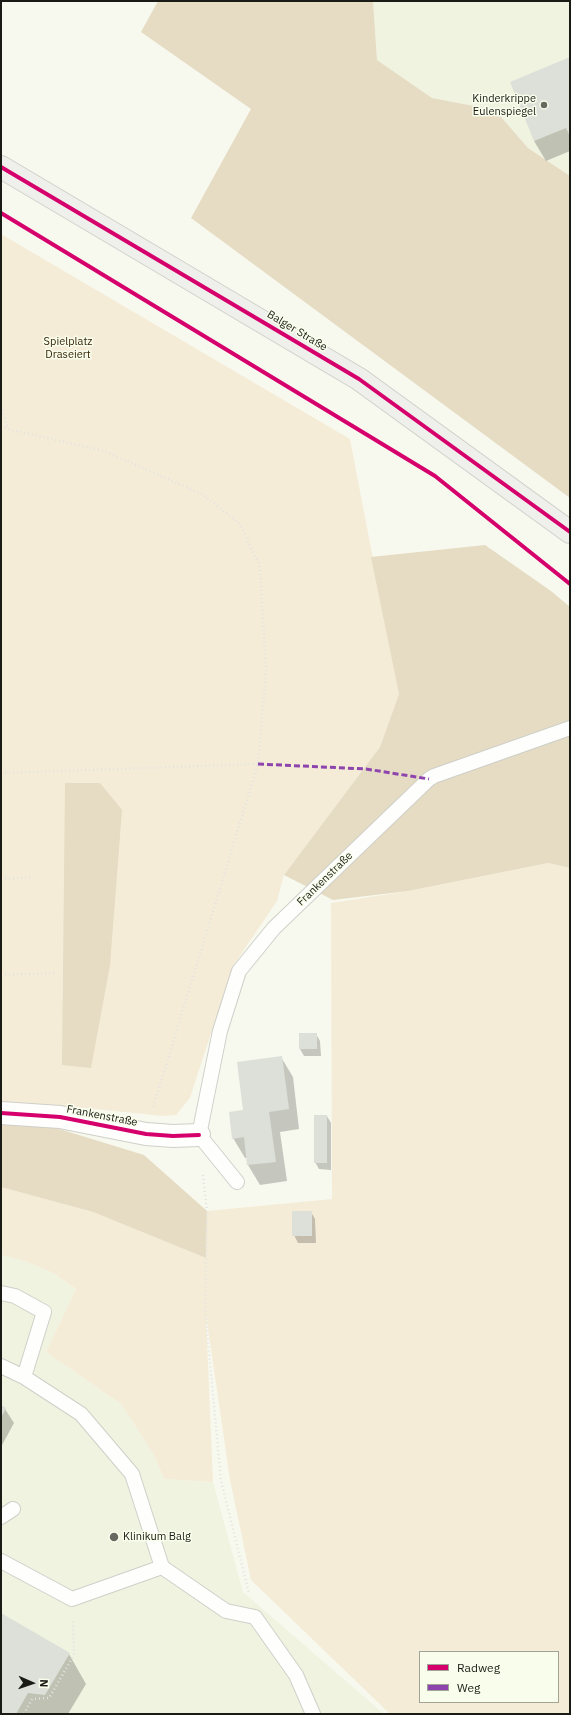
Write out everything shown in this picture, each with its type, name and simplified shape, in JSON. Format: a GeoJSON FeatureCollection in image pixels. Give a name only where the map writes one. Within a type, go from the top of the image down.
{"type":"FeatureCollection","features":[{"type":"Feature","properties":{"kind":"street","name":"Balger Straße"},"geometry":{"type":"LineString","coordinates":[[1,167],[359,379],[570,532]]}},
{"type":"Feature","properties":{"kind":"street","name":"Frankenstraße"},"geometry":{"type":"LineString","coordinates":[[1,1113],[60,1117],[146,1134],[173,1136],[199,1135]]}},
{"type":"Feature","properties":{"kind":"lane","name":"Frankenstraße"},"geometry":{"type":"LineString","coordinates":[[199,1135],[220,1031],[239,971],[274,928],[429,779],[570,728]]}},
{"type":"Feature","properties":{"kind":"lane"},"geometry":{"type":"LineString","coordinates":[[199,1135],[237,1182]]}},
{"type":"Feature","properties":{"kind":"lane"},"geometry":{"type":"LineString","coordinates":[[1,1293],[15,1296],[44,1312],[24,1377]]}},
{"type":"Feature","properties":{"kind":"lane"},"geometry":{"type":"LineString","coordinates":[[1,1366],[24,1377],[81,1414],[132,1474],[162,1567],[226,1611],[255,1617],[296,1675],[313,1714]]}},
{"type":"Feature","properties":{"kind":"lane"},"geometry":{"type":"LineString","coordinates":[[1,1560],[72,1599],[162,1567]]}},
{"type":"Feature","properties":{"kind":"path"},"geometry":{"type":"LineString","coordinates":[[1,406],[8,429]]}},
{"type":"Feature","properties":{"kind":"path"},"geometry":{"type":"LineString","coordinates":[[1,426],[104,452],[202,494],[239,523],[260,566],[266,673],[258,764],[146,1134]]}},
{"type":"Feature","properties":{"kind":"path"},"geometry":{"type":"LineString","coordinates":[[1,773],[258,764]]}},
{"type":"Feature","properties":{"kind":"path"},"geometry":{"type":"LineString","coordinates":[[1,879],[32,877]]}},
{"type":"Feature","properties":{"kind":"path"},"geometry":{"type":"LineString","coordinates":[[1,975],[54,973]]}},
{"type":"Feature","properties":{"kind":"path"},"geometry":{"type":"LineString","coordinates":[[203,1173],[207,1211],[205,1309],[221,1481],[255,1617]]}},
{"type":"Feature","properties":{"kind":"path"},"geometry":{"type":"LineString","coordinates":[[24,1714],[32,1700],[48,1698],[74,1655],[72,1599]]}},
{"type":"Feature","properties":{"kind":"shaded area"},"geometry":{"type":"Polygon","coordinates":[[[158,1],[373,1],[377,60],[432,98],[495,110],[528,148],[570,176],[570,498],[191,218],[251,109],[141,32],[158,1]]]}},
{"type":"Feature","properties":{"kind":"shaded area"},"geometry":{"type":"Polygon","coordinates":[[[373,1],[570,1],[570,176],[528,148],[495,110],[432,98],[377,60],[373,1]]]}},
{"type":"Feature","properties":{"kind":"shaded area"},"geometry":{"type":"Polygon","coordinates":[[[485,545],[551,591],[570,607],[570,868],[548,863],[408,891],[333,900],[284,875],[380,747],[399,694],[371,557],[485,545]]]}},
{"type":"Feature","properties":{"kind":"shaded area"},"geometry":{"type":"Polygon","coordinates":[[[65,783],[100,783],[122,810],[110,965],[91,1068],[62,1065],[65,783]]]}},
{"type":"Feature","properties":{"kind":"shaded area"},"geometry":{"type":"Polygon","coordinates":[[[1,1122],[56,1128],[144,1155],[207,1211],[206,1258],[93,1212],[1,1187],[1,1122]]]}},
{"type":"Feature","properties":{"kind":"shaded area","name":"Klinikum Balg"},"geometry":{"type":"Polygon","coordinates":[[[1,1255],[25,1261],[53,1273],[76,1289],[46,1352],[121,1404],[154,1455],[164,1479],[213,1482],[243,1592],[384,1714],[1,1714],[1,1255]]]}},
{"type":"Feature","properties":{"kind":"green space","name":"Spielplatz Draseiert"},"geometry":{"type":"Polygon","coordinates":[[[1,234],[350,439],[399,694],[380,747],[284,875],[277,901],[233,966],[190,1098],[176,1115],[162,1116],[66,1106],[1,1105],[1,234]]]}},
{"type":"Feature","properties":{"kind":"green space"},"geometry":{"type":"Polygon","coordinates":[[[548,863],[570,868],[570,1714],[390,1714],[251,1580],[230,1480],[206,1315],[213,1482],[164,1479],[154,1455],[121,1404],[46,1352],[76,1289],[53,1273],[25,1261],[1,1255],[1,1187],[93,1212],[206,1258],[207,1211],[332,1199],[331,903],[408,891],[548,863]]]}},
{"type":"Feature","properties":{"kind":"building","name":"Kinderkrippe Eulenspiegel"},"geometry":{"type":"Polygon","coordinates":[[[570,57],[570,136],[566,128],[534,141],[510,82],[570,57]]]}},
{"type":"Feature","properties":{"kind":"building"},"geometry":{"type":"Polygon","coordinates":[[[299,1033],[317,1033],[317,1049],[299,1049],[299,1033]]]}},
{"type":"Feature","properties":{"kind":"building"},"geometry":{"type":"Polygon","coordinates":[[[282,1056],[289,1109],[269,1112],[276,1162],[247,1165],[244,1137],[232,1139],[229,1112],[243,1110],[237,1062],[282,1056]]]}},
{"type":"Feature","properties":{"kind":"building"},"geometry":{"type":"Polygon","coordinates":[[[314,1115],[327,1115],[327,1163],[314,1163],[314,1115]]]}},
{"type":"Feature","properties":{"kind":"building"},"geometry":{"type":"Polygon","coordinates":[[[292,1211],[312,1211],[312,1236],[292,1236],[292,1211]]]}},
{"type":"Feature","properties":{"kind":"building"},"geometry":{"type":"Polygon","coordinates":[[[1,1405],[6,1408],[1,1418],[1,1405]]]}},
{"type":"Feature","properties":{"kind":"building"},"geometry":{"type":"Polygon","coordinates":[[[1,1613],[70,1653],[45,1695],[28,1693],[16,1714],[1,1714],[1,1613]]]}},
{"type":"Feature","properties":{"kind":"marked path"},"geometry":{"type":"LineString","coordinates":[[258,764],[366,769],[429,779]]}},
{"type":"Feature","properties":{"kind":"cycle path"},"geometry":{"type":"LineString","coordinates":[[1,167],[359,379],[570,532]]}},
{"type":"Feature","properties":{"kind":"cycle path"},"geometry":{"type":"LineString","coordinates":[[1,213],[435,476],[570,584]]}},
{"type":"Feature","properties":{"kind":"cycle path"},"geometry":{"type":"LineString","coordinates":[[1,1113],[60,1117],[146,1134],[173,1136],[199,1135]]}},
{"type":"Feature","properties":{"kind":"place","name":"Kinderkrippe Eulenspiegel"},"geometry":{"type":"Point","coordinates":[544,105]}},
{"type":"Feature","properties":{"kind":"place","name":"Klinikum Balg"},"geometry":{"type":"Point","coordinates":[114,1537]}}]}
